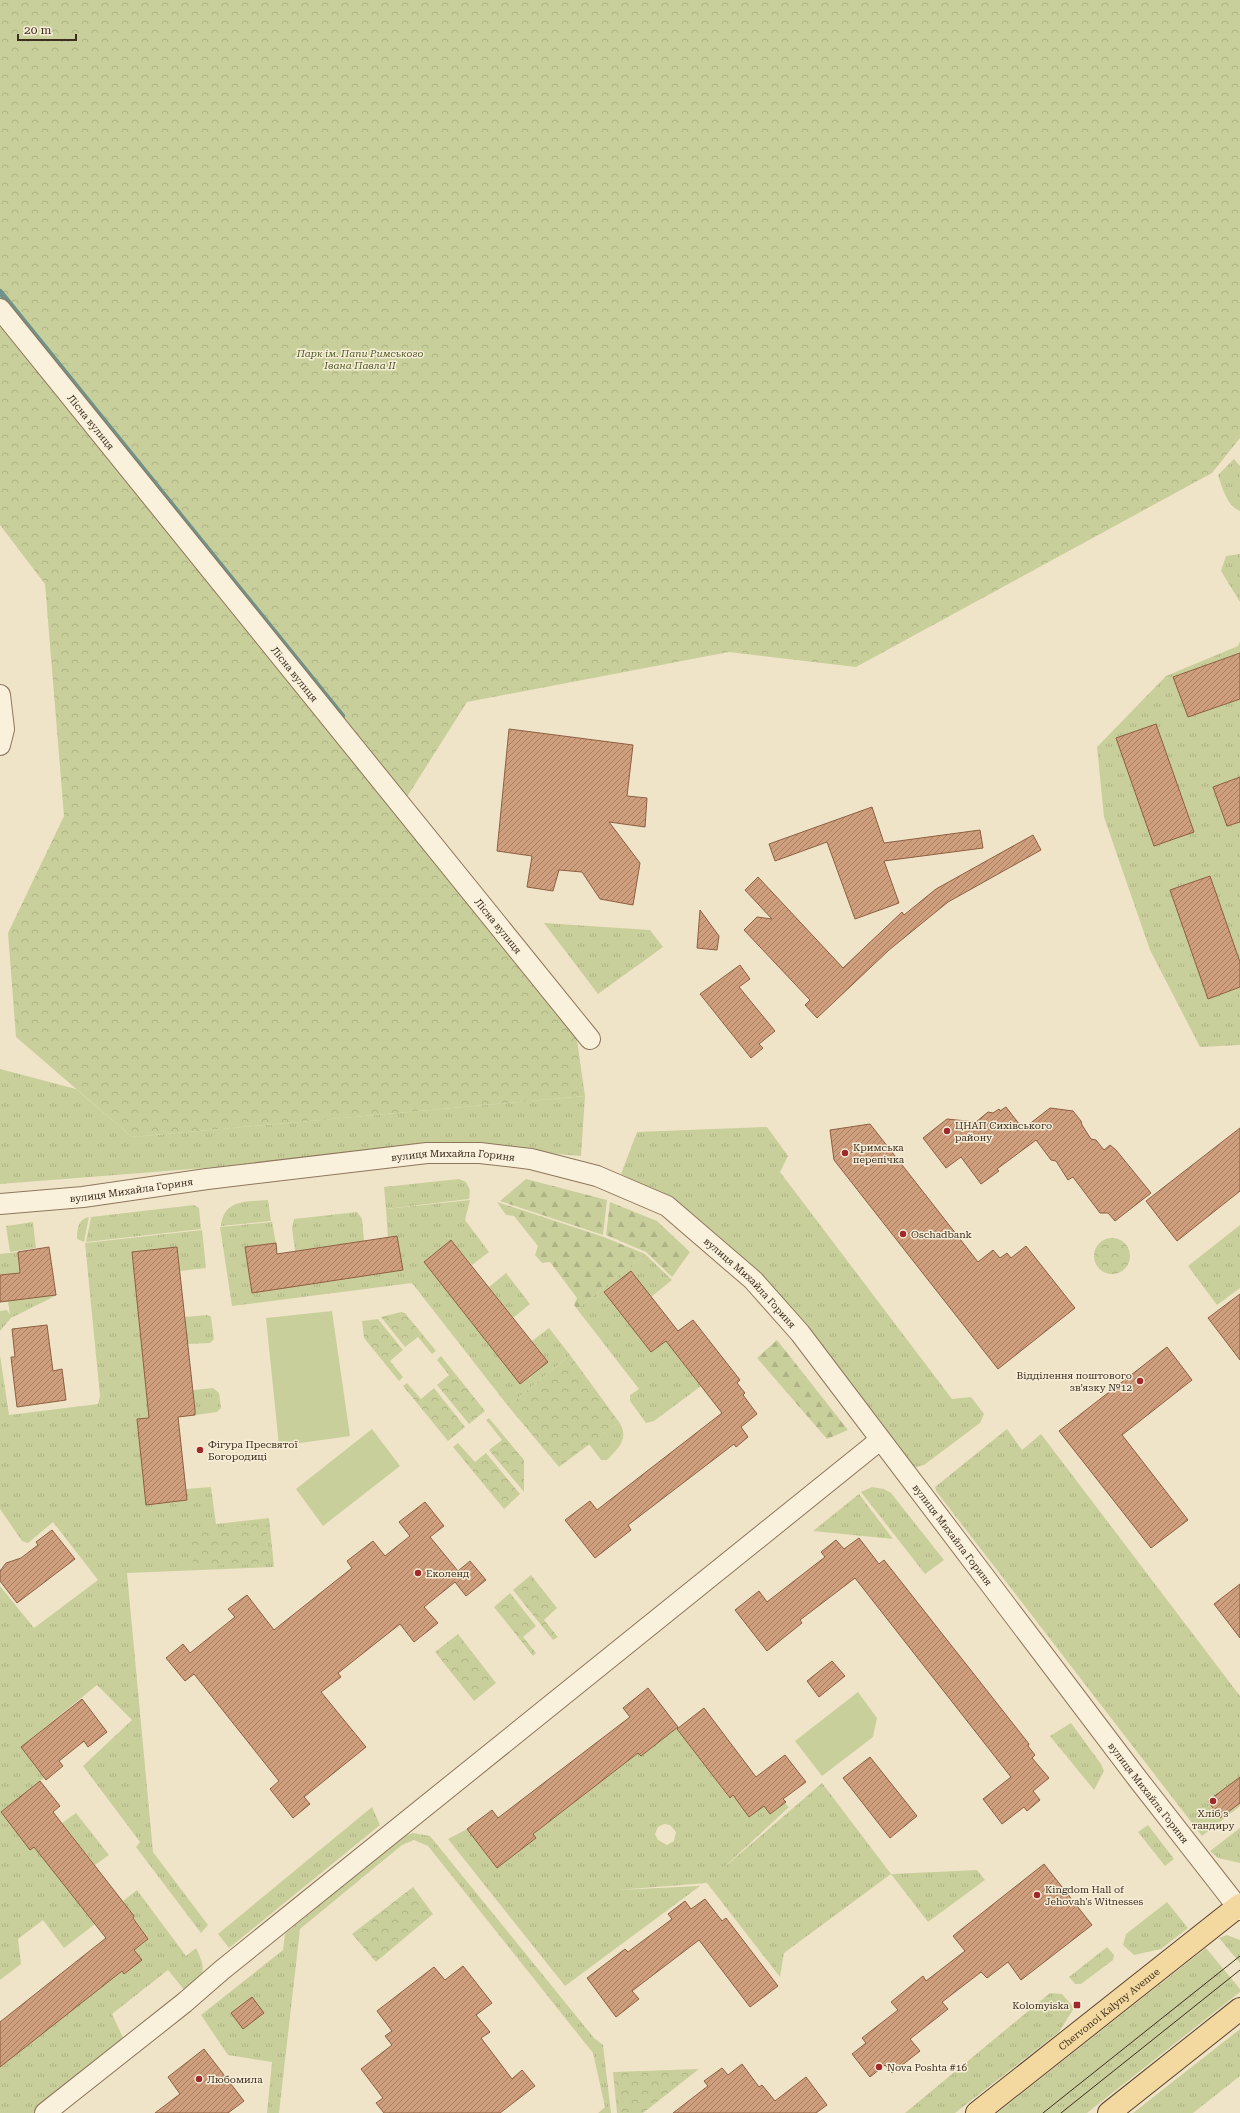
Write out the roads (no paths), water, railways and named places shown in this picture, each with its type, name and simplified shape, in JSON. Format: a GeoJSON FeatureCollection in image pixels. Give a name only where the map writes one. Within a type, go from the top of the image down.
{"type":"FeatureCollection","features":[{"type":"Feature","properties":{"kind":"main road","name":"Chervonoi Kalyny Avenue"},"geometry":{"type":"LineString","coordinates":[[977,2113],[1239,1907]]}},
{"type":"Feature","properties":{"kind":"main road"},"geometry":{"type":"LineString","coordinates":[[1109,2113],[1240,2009]]}},
{"type":"Feature","properties":{"kind":"street","name":"Лісна вулиця"},"geometry":{"type":"LineString","coordinates":[[0,309],[590,1039]]}},
{"type":"Feature","properties":{"kind":"street"},"geometry":{"type":"LineString","coordinates":[[0,695],[4,729],[0,745]]}},
{"type":"Feature","properties":{"kind":"street","name":"вулиця Михайла Гориня"},"geometry":{"type":"LineString","coordinates":[[0,1204],[83,1197],[215,1178],[427,1153],[480,1153],[531,1159],[597,1176],[667,1206],[753,1280],[800,1333],[880,1440],[1239,1907]]}},
{"type":"Feature","properties":{"kind":"street"},"geometry":{"type":"LineString","coordinates":[[45,2113],[184,2003],[222,1970],[880,1440]]}},
{"type":"Feature","properties":{"kind":"waterway"},"geometry":{"type":"LineString","coordinates":[[0,292],[342,716]]}},
{"type":"Feature","properties":{"kind":"tram line"},"geometry":{"type":"LineString","coordinates":[[1043,2113],[1240,1956]]}},
{"type":"Feature","properties":{"kind":"tram line"},"geometry":{"type":"LineString","coordinates":[[1061,2113],[1240,1970]]}},
{"type":"Feature","properties":{"kind":"place","name":"ЦНАП Сихівського району"},"geometry":{"type":"Point","coordinates":[947,1131]}},
{"type":"Feature","properties":{"kind":"place","name":"Кримська перепічка"},"geometry":{"type":"Point","coordinates":[845,1153]}},
{"type":"Feature","properties":{"kind":"place","name":"Oschadbank"},"geometry":{"type":"Point","coordinates":[903,1234]}},
{"type":"Feature","properties":{"kind":"place","name":"Відділення поштового зв’язку №12"},"geometry":{"type":"Point","coordinates":[1140,1381]}},
{"type":"Feature","properties":{"kind":"place","name":"Фігура Пресвятої Богородиці"},"geometry":{"type":"Point","coordinates":[200,1450]}},
{"type":"Feature","properties":{"kind":"place","name":"Еколенд"},"geometry":{"type":"Point","coordinates":[418,1573]}},
{"type":"Feature","properties":{"kind":"place","name":"Хліб з тандиру"},"geometry":{"type":"Point","coordinates":[1213,1801]}},
{"type":"Feature","properties":{"kind":"place","name":"Kingdom Hall of Jehovah's Witnesses"},"geometry":{"type":"Point","coordinates":[1037,1895]}},
{"type":"Feature","properties":{"kind":"place","name":"Kolomyiska"},"geometry":{"type":"Point","coordinates":[1077,2005]}},
{"type":"Feature","properties":{"kind":"place","name":"Nova Poshta #16"},"geometry":{"type":"Point","coordinates":[879,2067]}},
{"type":"Feature","properties":{"kind":"place","name":"Любомила"},"geometry":{"type":"Point","coordinates":[199,2079]}},
{"type":"Feature","properties":{"kind":"park label","name":"Парк ім. Папи Римського Івана Павла ІІ"},"geometry":{"type":"Point","coordinates":[360,358]}}]}
